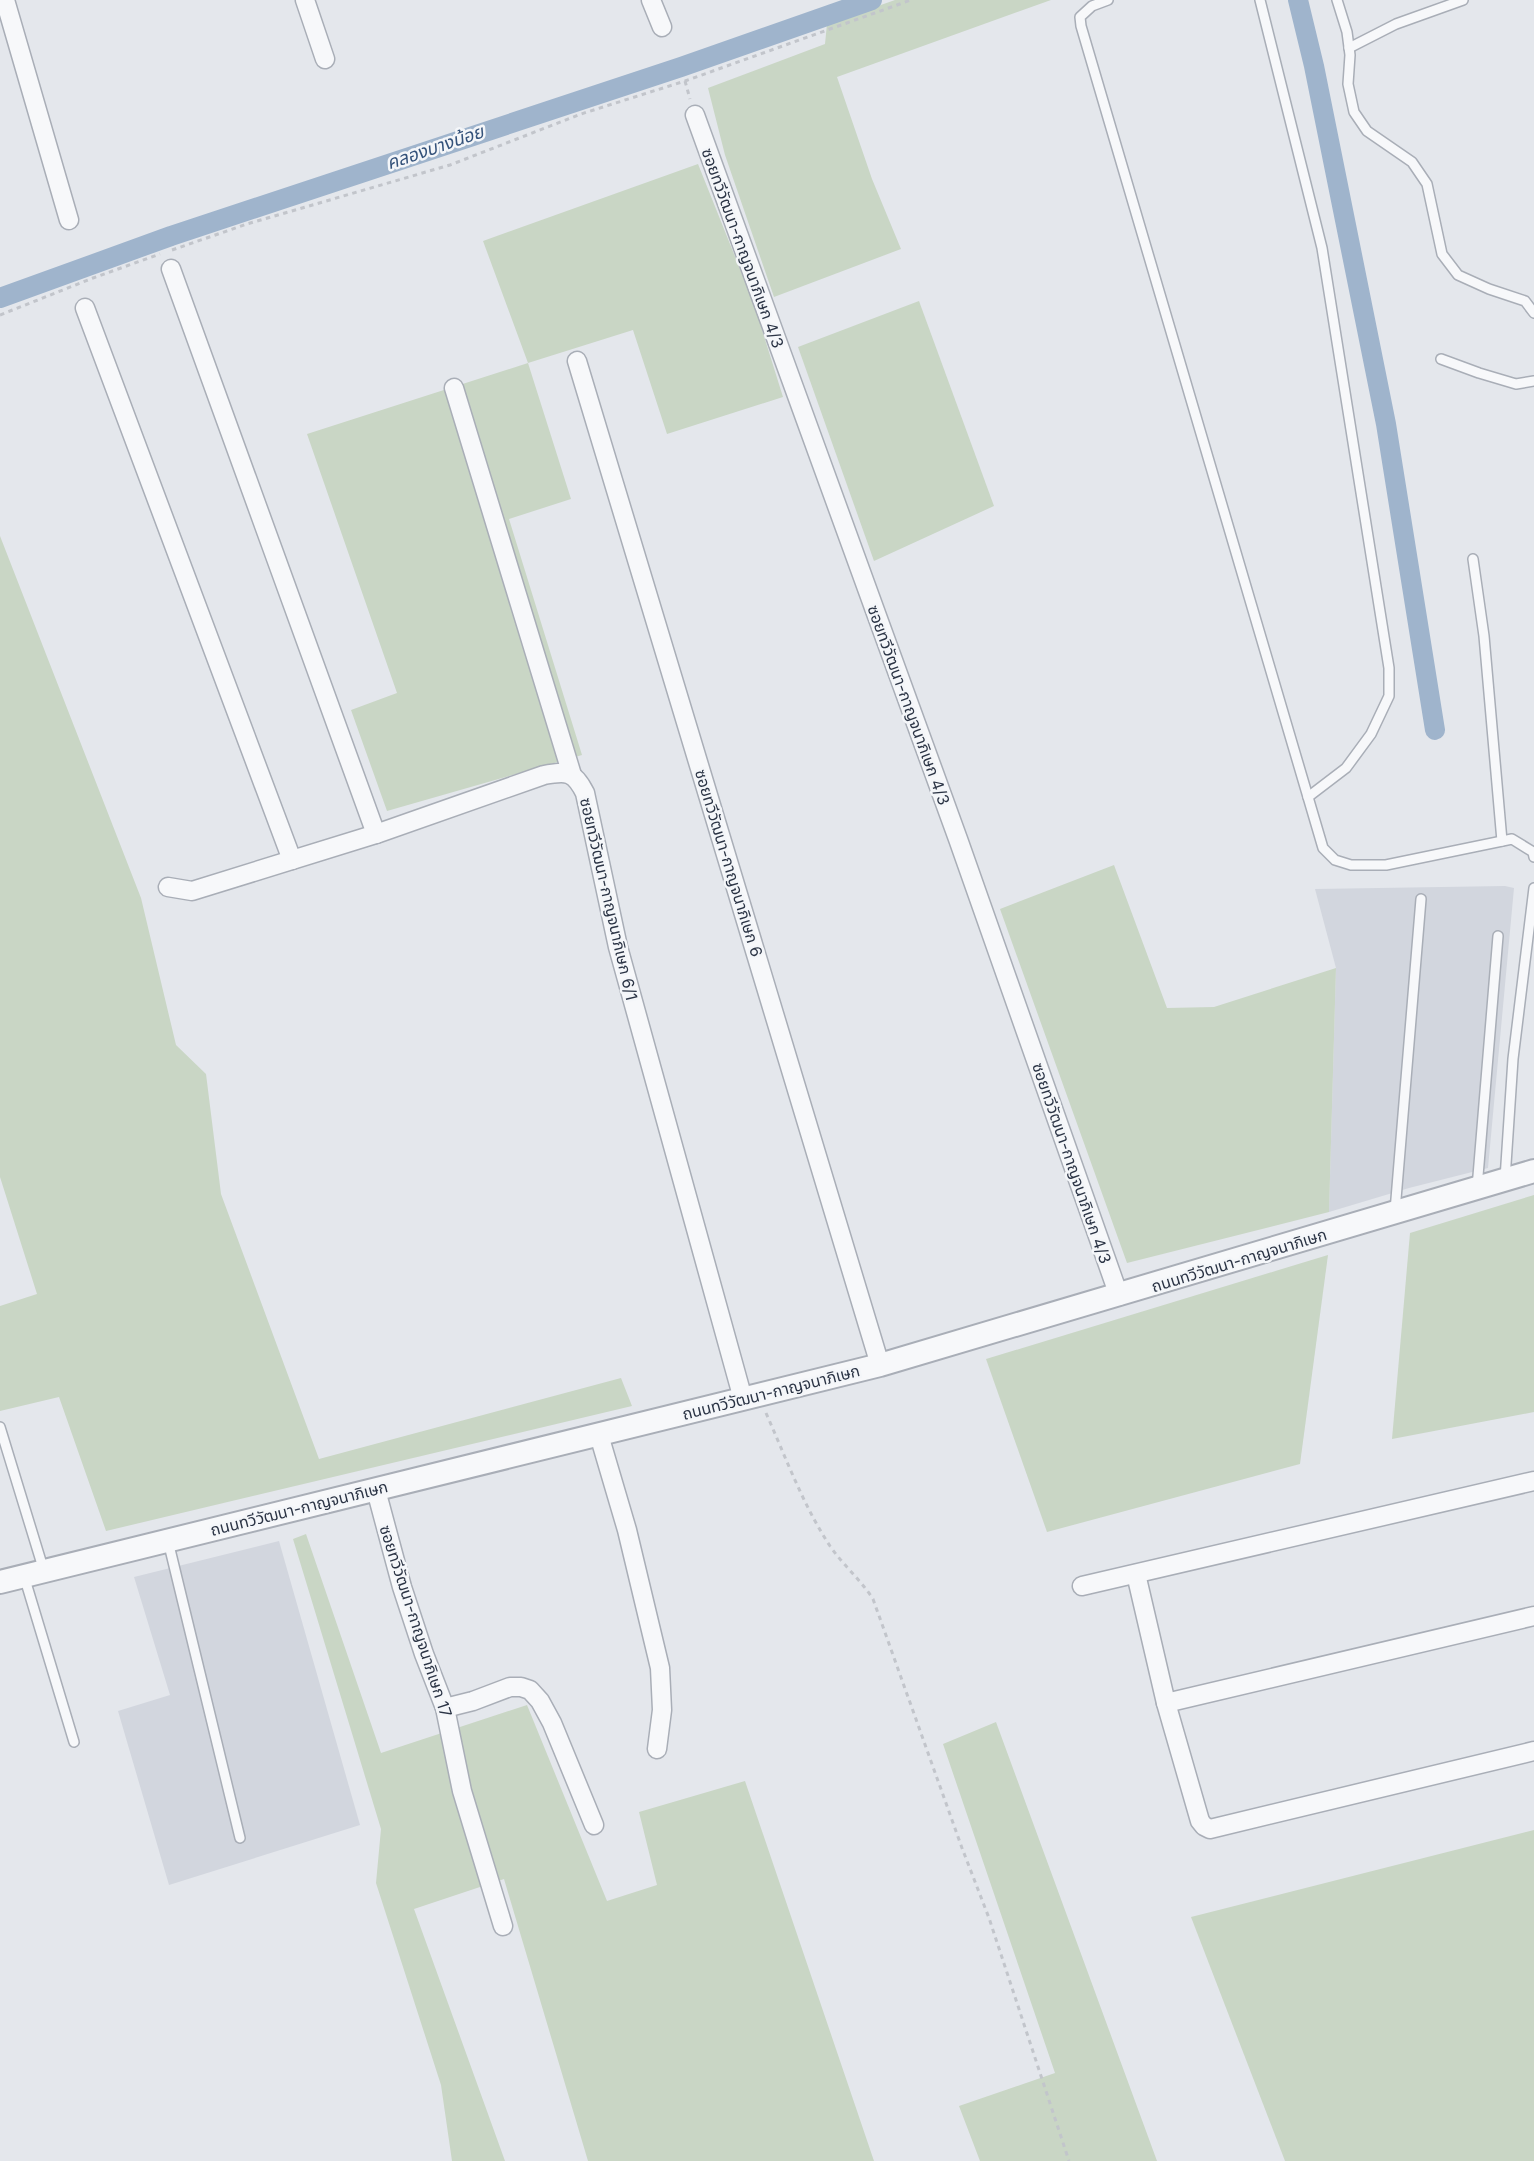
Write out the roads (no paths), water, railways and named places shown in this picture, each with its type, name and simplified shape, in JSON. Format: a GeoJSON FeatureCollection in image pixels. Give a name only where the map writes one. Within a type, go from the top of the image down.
{"type":"FeatureCollection","features":[{"type":"Feature","properties":{"kind":"street"},"geometry":{"type":"LineString","coordinates":[[5,0],[69,220]]}},
{"type":"Feature","properties":{"kind":"street"},"geometry":{"type":"LineString","coordinates":[[305,0],[325,59]]}},
{"type":"Feature","properties":{"kind":"street"},"geometry":{"type":"LineString","coordinates":[[651,0],[662,27]]}},
{"type":"Feature","properties":{"kind":"street","name":"ซอยทวีวัฒนา-กาญจนาภิเษก 4/3"},"geometry":{"type":"LineString","coordinates":[[695,115],[954,828],[1119,1296]]}},
{"type":"Feature","properties":{"kind":"street"},"geometry":{"type":"LineString","coordinates":[[171,269],[376,834]]}},
{"type":"Feature","properties":{"kind":"street"},"geometry":{"type":"LineString","coordinates":[[85,308],[292,860]]}},
{"type":"Feature","properties":{"kind":"street","name":"ซอยทวีวัฒนา-กาญจนาภิเษก 6"},"geometry":{"type":"LineString","coordinates":[[577,361],[880,1365]]}},
{"type":"Feature","properties":{"kind":"street","name":"ซอยทวีวัฒนา-กาญจนาภิเษก 6/1"},"geometry":{"type":"LineString","coordinates":[[454,388],[572,775],[577,778],[585,793],[618,947],[750,1397]]}},
{"type":"Feature","properties":{"kind":"street"},"geometry":{"type":"LineString","coordinates":[[168,887],[192,891],[376,834],[544,775],[558,773],[572,775]]}},
{"type":"Feature","properties":{"kind":"street","name":"ถนนทวีวัฒนา-กาญจนาภิเษก"},"geometry":{"type":"LineString","coordinates":[[0,1582],[880,1365],[1119,1296],[1534,1171]]}},
{"type":"Feature","properties":{"kind":"street"},"geometry":{"type":"LineString","coordinates":[[599,1435],[627,1530],[660,1668],[662,1710],[657,1749]]}},
{"type":"Feature","properties":{"kind":"street"},"geometry":{"type":"LineString","coordinates":[[1082,1586],[1534,1481]]}},
{"type":"Feature","properties":{"kind":"street","name":"ซอยทวีวัฒนา-กาญจนาภิเษก 17"},"geometry":{"type":"LineString","coordinates":[[375,1490],[406,1598],[445,1708],[462,1791],[503,1926]]}},
{"type":"Feature","properties":{"kind":"street"},"geometry":{"type":"LineString","coordinates":[[1136,1574],[1166,1703],[1200,1821],[1210,1829],[1534,1751]]}},
{"type":"Feature","properties":{"kind":"street"},"geometry":{"type":"LineString","coordinates":[[1166,1703],[1534,1616]]}},
{"type":"Feature","properties":{"kind":"street"},"geometry":{"type":"LineString","coordinates":[[445,1708],[473,1701],[510,1687],[530,1690],[540,1701],[552,1723],[594,1825]]}},
{"type":"Feature","properties":{"kind":"lane"},"geometry":{"type":"LineString","coordinates":[[1108,0],[1092,6],[1080,17],[1081,26],[1323,848],[1335,860],[1351,865],[1386,865],[1512,839],[1533,852],[1534,857]]}},
{"type":"Feature","properties":{"kind":"lane"},"geometry":{"type":"LineString","coordinates":[[1260,0],[1322,248],[1389,668],[1389,696],[1371,734],[1346,768],[1308,797]]}},
{"type":"Feature","properties":{"kind":"lane"},"geometry":{"type":"LineString","coordinates":[[1337,0],[1347,32],[1348,84],[1354,112],[1367,131],[1412,162],[1428,184],[1442,254],[1458,275],[1489,289],[1525,301],[1534,313]]}},
{"type":"Feature","properties":{"kind":"lane"},"geometry":{"type":"LineString","coordinates":[[1349,48],[1396,24],[1462,0]]}},
{"type":"Feature","properties":{"kind":"lane"},"geometry":{"type":"LineString","coordinates":[[1441,359],[1479,374],[1516,384],[1534,381]]}},
{"type":"Feature","properties":{"kind":"lane"},"geometry":{"type":"LineString","coordinates":[[1473,560],[1484,636],[1502,842]]}},
{"type":"Feature","properties":{"kind":"lane"},"geometry":{"type":"LineString","coordinates":[[1504,1179],[1513,1059],[1534,888]]}},
{"type":"Feature","properties":{"kind":"lane"},"geometry":{"type":"LineString","coordinates":[[1395,1214],[1421,899]]}},
{"type":"Feature","properties":{"kind":"lane"},"geometry":{"type":"LineString","coordinates":[[1478,1188],[1498,936]]}},
{"type":"Feature","properties":{"kind":"lane"},"geometry":{"type":"LineString","coordinates":[[0,1427],[74,1742]]}},
{"type":"Feature","properties":{"kind":"lane"},"geometry":{"type":"LineString","coordinates":[[168,1541],[240,1838]]}},
{"type":"Feature","properties":{"kind":"waterway","name":"คลองบางน้อย"},"geometry":{"type":"LineString","coordinates":[[0,298],[171,236],[681,67],[872,0]]}},
{"type":"Feature","properties":{"kind":"waterway"},"geometry":{"type":"LineString","coordinates":[[1298,0],[1314,66],[1386,424],[1435,730]]}}]}
